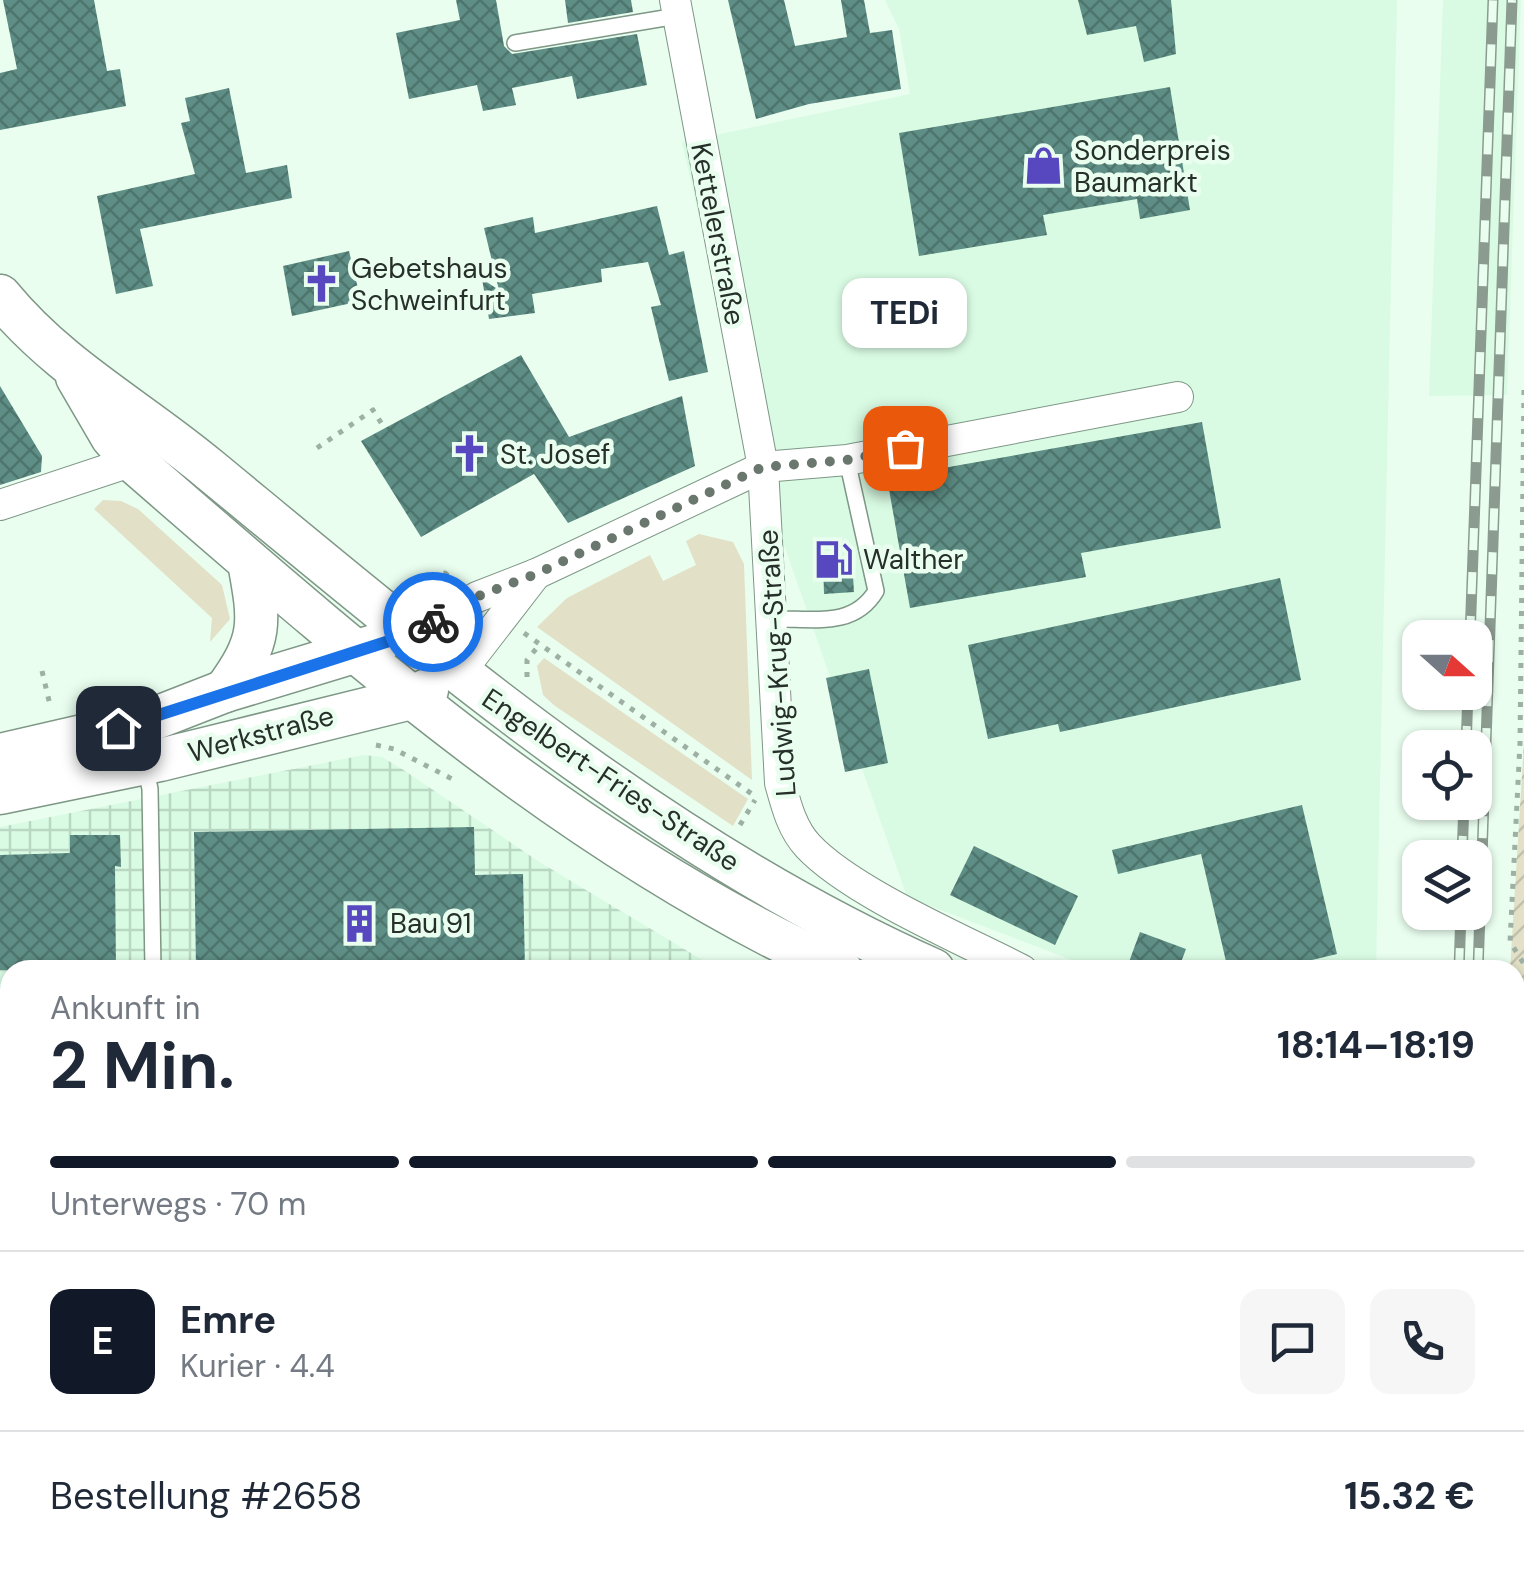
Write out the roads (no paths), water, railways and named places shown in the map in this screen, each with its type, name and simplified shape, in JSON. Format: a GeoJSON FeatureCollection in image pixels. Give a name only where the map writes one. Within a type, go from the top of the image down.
{"type":"FeatureCollection","features":[{"type":"Feature","properties":{"kind":"main road","name":"Engelbert-Fries-Straße"},"geometry":{"type":"LineString","coordinates":[[0,296],[74,373],[112,437],[133,461],[410,698],[552,804],[712,904],[821,960]]}},
{"type":"Feature","properties":{"kind":"main road","name":"Engelbert-Fries-Straße"},"geometry":{"type":"LineString","coordinates":[[74,373],[148,419],[458,674],[588,770],[916,960]]}},
{"type":"Feature","properties":{"kind":"main road"},"geometry":{"type":"LineString","coordinates":[[225,691],[252,654],[258,633],[249,562]]}},
{"type":"Feature","properties":{"kind":"main road","name":"Werkstraße"},"geometry":{"type":"LineString","coordinates":[[0,755],[148,721],[225,691],[411,634]]}},
{"type":"Feature","properties":{"kind":"main road","name":"Werkstraße"},"geometry":{"type":"LineString","coordinates":[[0,793],[145,763],[410,698],[458,674]]}},
{"type":"Feature","properties":{"kind":"street","name":"Kettelerstraße"},"geometry":{"type":"LineString","coordinates":[[676,8],[763,467]]}},
{"type":"Feature","properties":{"kind":"street"},"geometry":{"type":"LineString","coordinates":[[411,634],[476,597],[536,574],[763,467],[847,460],[1178,397]]}},
{"type":"Feature","properties":{"kind":"street"},"geometry":{"type":"LineString","coordinates":[[0,505],[133,461]]}},
{"type":"Feature","properties":{"kind":"street","name":"Ludwig-Krug-Straße"},"geometry":{"type":"LineString","coordinates":[[763,467],[780,783],[787,807],[807,846],[827,862],[900,907],[1003,960]]}},
{"type":"Feature","properties":{"kind":"street"},"geometry":{"type":"LineString","coordinates":[[458,674],[536,574]]}},
{"type":"Feature","properties":{"kind":"lane"},"geometry":{"type":"LineString","coordinates":[[515,43],[676,8]]}},
{"type":"Feature","properties":{"kind":"lane"},"geometry":{"type":"LineString","coordinates":[[772,619],[852,617],[867,606],[876,591],[847,460]]}},
{"type":"Feature","properties":{"kind":"lane"},"geometry":{"type":"LineString","coordinates":[[145,763],[150,790],[153,960]]}},
{"type":"Feature","properties":{"kind":"railway"},"geometry":{"type":"LineString","coordinates":[[1471,620],[1493,0]]}},
{"type":"Feature","properties":{"kind":"railway"},"geometry":{"type":"LineString","coordinates":[[1478,960],[1512,0]]}},
{"type":"Feature","properties":{"kind":"railway"},"geometry":{"type":"LineString","coordinates":[[1467,710],[1467,730]]}},
{"type":"Feature","properties":{"kind":"railway"},"geometry":{"type":"LineString","coordinates":[[1463,820],[1463,840]]}},
{"type":"Feature","properties":{"kind":"railway"},"geometry":{"type":"LineString","coordinates":[[1459,960],[1460,930]]}},
{"type":"Feature","properties":{"kind":"place","name":"Sonderpreis Baumarkt"},"geometry":{"type":"Point","coordinates":[1044,166]}},
{"type":"Feature","properties":{"kind":"place","name":"Gebetshaus Schweinfurt"},"geometry":{"type":"Point","coordinates":[321,284]}},
{"type":"Feature","properties":{"kind":"place","name":"TEDi"},"geometry":{"type":"Point","coordinates":[905,448]}},
{"type":"Feature","properties":{"kind":"place","name":"St. Josef"},"geometry":{"type":"Point","coordinates":[470,454]}},
{"type":"Feature","properties":{"kind":"place","name":"Walther"},"geometry":{"type":"Point","coordinates":[833,559]}},
{"type":"Feature","properties":{"kind":"place","name":"Bau 91"},"geometry":{"type":"Point","coordinates":[360,923]}}]}
